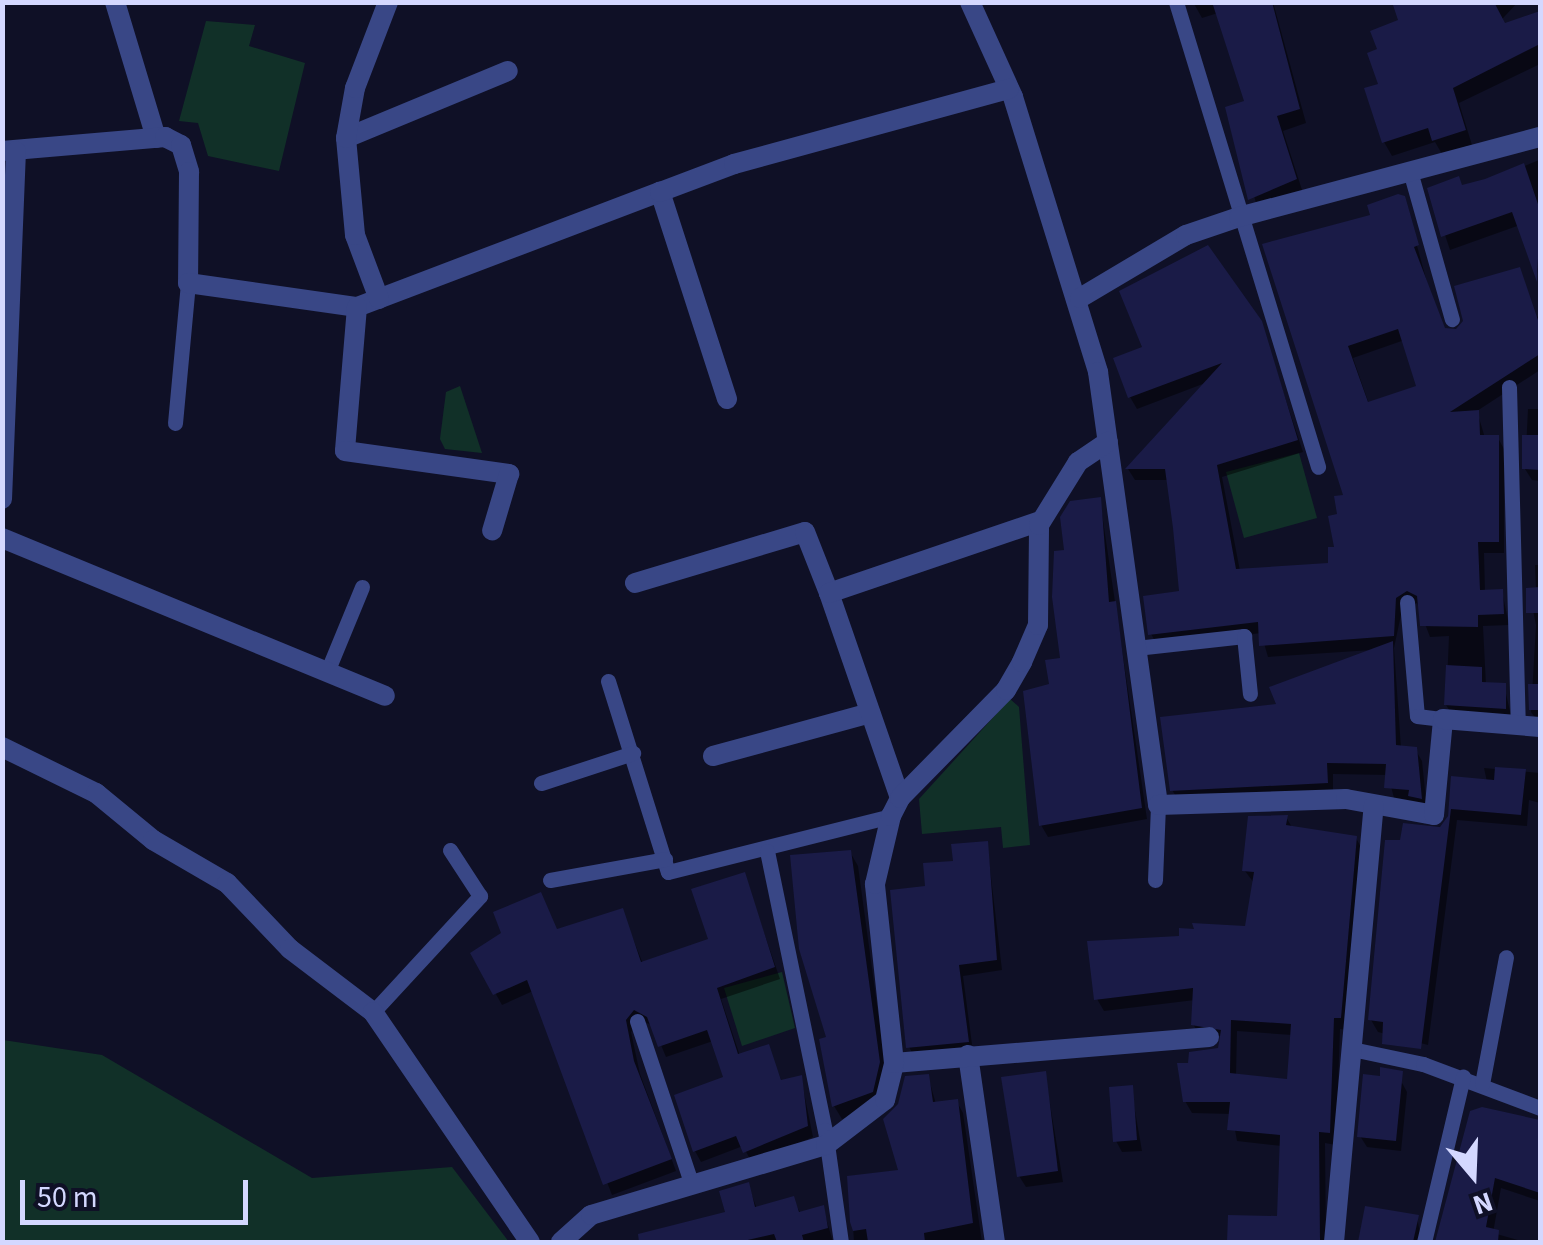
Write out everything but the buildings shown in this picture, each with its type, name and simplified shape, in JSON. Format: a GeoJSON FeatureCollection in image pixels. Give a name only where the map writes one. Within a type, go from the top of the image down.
{"type":"FeatureCollection","features":[{"type":"Feature","properties":{"kind":"street"},"geometry":{"type":"LineString","coordinates":[[115,2],[156,138]]}},
{"type":"Feature","properties":{"kind":"street"},"geometry":{"type":"LineString","coordinates":[[379,299],[354,234],[346,138],[355,88],[388,2]]}},
{"type":"Feature","properties":{"kind":"street"},"geometry":{"type":"LineString","coordinates":[[970,2],[1009,88],[1080,298],[1108,442],[1158,805],[1322,798],[1434,815],[1442,719],[1540,727]]}},
{"type":"Feature","properties":{"kind":"street"},"geometry":{"type":"LineString","coordinates":[[346,138],[508,72]]}},
{"type":"Feature","properties":{"kind":"street"},"geometry":{"type":"LineString","coordinates":[[2,499],[9,151],[156,138],[180,145],[189,172],[188,283],[356,307],[734,164],[1009,88]]}},
{"type":"Feature","properties":{"kind":"street"},"geometry":{"type":"LineString","coordinates":[[1080,298],[1186,236],[1239,217],[1540,137]]}},
{"type":"Feature","properties":{"kind":"street"},"geometry":{"type":"LineString","coordinates":[[660,192],[727,399]]}},
{"type":"Feature","properties":{"kind":"street"},"geometry":{"type":"LineString","coordinates":[[356,307],[345,451],[508,474],[492,531]]}},
{"type":"Feature","properties":{"kind":"street"},"geometry":{"type":"LineString","coordinates":[[561,1242],[591,1215],[691,1182],[826,1145],[885,1100],[894,1063],[876,884],[896,807],[1006,690],[1033,642],[1041,521],[1078,462],[1108,442]]}},
{"type":"Feature","properties":{"kind":"street"},"geometry":{"type":"LineString","coordinates":[[829,592],[1041,521]]}},
{"type":"Feature","properties":{"kind":"street"},"geometry":{"type":"LineString","coordinates":[[635,583],[805,532],[870,713],[896,807]]}},
{"type":"Feature","properties":{"kind":"street"},"geometry":{"type":"LineString","coordinates":[[2,538],[385,696]]}},
{"type":"Feature","properties":{"kind":"street"},"geometry":{"type":"LineString","coordinates":[[713,756],[870,713]]}},
{"type":"Feature","properties":{"kind":"street"},"geometry":{"type":"LineString","coordinates":[[2,747],[96,794],[152,840],[227,883],[290,949],[373,1012],[530,1242]]}},
{"type":"Feature","properties":{"kind":"street"},"geometry":{"type":"LineString","coordinates":[[1334,1242],[1346,1061],[1352,1049],[1374,806]]}},
{"type":"Feature","properties":{"kind":"street"},"geometry":{"type":"LineString","coordinates":[[894,1063],[1209,1037]]}},
{"type":"Feature","properties":{"kind":"street"},"geometry":{"type":"LineString","coordinates":[[968,1055],[995,1242]]}},
{"type":"Feature","properties":{"kind":"lane"},"geometry":{"type":"LineString","coordinates":[[1176,2],[1318,468]]}},
{"type":"Feature","properties":{"kind":"lane"},"geometry":{"type":"LineString","coordinates":[[1410,171],[1452,319]]}},
{"type":"Feature","properties":{"kind":"lane"},"geometry":{"type":"LineString","coordinates":[[175,424],[188,283]]}},
{"type":"Feature","properties":{"kind":"lane"},"geometry":{"type":"LineString","coordinates":[[1509,388],[1518,724]]}},
{"type":"Feature","properties":{"kind":"lane"},"geometry":{"type":"LineString","coordinates":[[327,672],[362,587]]}},
{"type":"Feature","properties":{"kind":"lane"},"geometry":{"type":"LineString","coordinates":[[1407,602],[1417,716],[1442,719]]}},
{"type":"Feature","properties":{"kind":"lane"},"geometry":{"type":"LineString","coordinates":[[1136,648],[1244,636],[1250,694]]}},
{"type":"Feature","properties":{"kind":"lane"},"geometry":{"type":"LineString","coordinates":[[608,682],[668,872],[768,851],[896,807]]}},
{"type":"Feature","properties":{"kind":"lane"},"geometry":{"type":"LineString","coordinates":[[541,784],[633,753]]}},
{"type":"Feature","properties":{"kind":"lane"},"geometry":{"type":"LineString","coordinates":[[1154,880],[1158,805]]}},
{"type":"Feature","properties":{"kind":"lane"},"geometry":{"type":"LineString","coordinates":[[373,1012],[480,896],[450,850]]}},
{"type":"Feature","properties":{"kind":"lane"},"geometry":{"type":"LineString","coordinates":[[768,851],[826,1145],[841,1242]]}},
{"type":"Feature","properties":{"kind":"lane"},"geometry":{"type":"LineString","coordinates":[[550,880],[665,859]]}},
{"type":"Feature","properties":{"kind":"lane"},"geometry":{"type":"LineString","coordinates":[[1482,1084],[1506,957]]}},
{"type":"Feature","properties":{"kind":"lane"},"geometry":{"type":"LineString","coordinates":[[637,1022],[691,1182]]}},
{"type":"Feature","properties":{"kind":"lane"},"geometry":{"type":"LineString","coordinates":[[1352,1049],[1463,1078],[1540,1108]]}},
{"type":"Feature","properties":{"kind":"lane"},"geometry":{"type":"LineString","coordinates":[[1424,1242],[1463,1078]]}},
{"type":"Feature","properties":{"kind":"green space"},"geometry":{"type":"Polygon","coordinates":[[[206,21],[255,25],[249,46],[305,63],[279,171],[208,156],[198,123],[179,121],[206,21]]]}},
{"type":"Feature","properties":{"kind":"green space"},"geometry":{"type":"Polygon","coordinates":[[[460,386],[482,453],[445,449],[440,439],[446,392],[460,386]]]}},
{"type":"Feature","properties":{"kind":"green space"},"geometry":{"type":"Polygon","coordinates":[[[1299,453],[1317,518],[1244,538],[1226,472],[1299,453]]]}},
{"type":"Feature","properties":{"kind":"green space"},"geometry":{"type":"Polygon","coordinates":[[[1010,699],[1019,707],[1030,845],[1003,848],[1001,827],[922,834],[919,799],[1010,699]]]}},
{"type":"Feature","properties":{"kind":"green space"},"geometry":{"type":"Polygon","coordinates":[[[782,972],[795,1028],[742,1046],[724,988],[782,972]]]}},
{"type":"Feature","properties":{"kind":"green space"},"geometry":{"type":"Polygon","coordinates":[[[3,1040],[102,1055],[312,1178],[452,1167],[509,1242],[3,1242],[3,1040]]]}}]}
